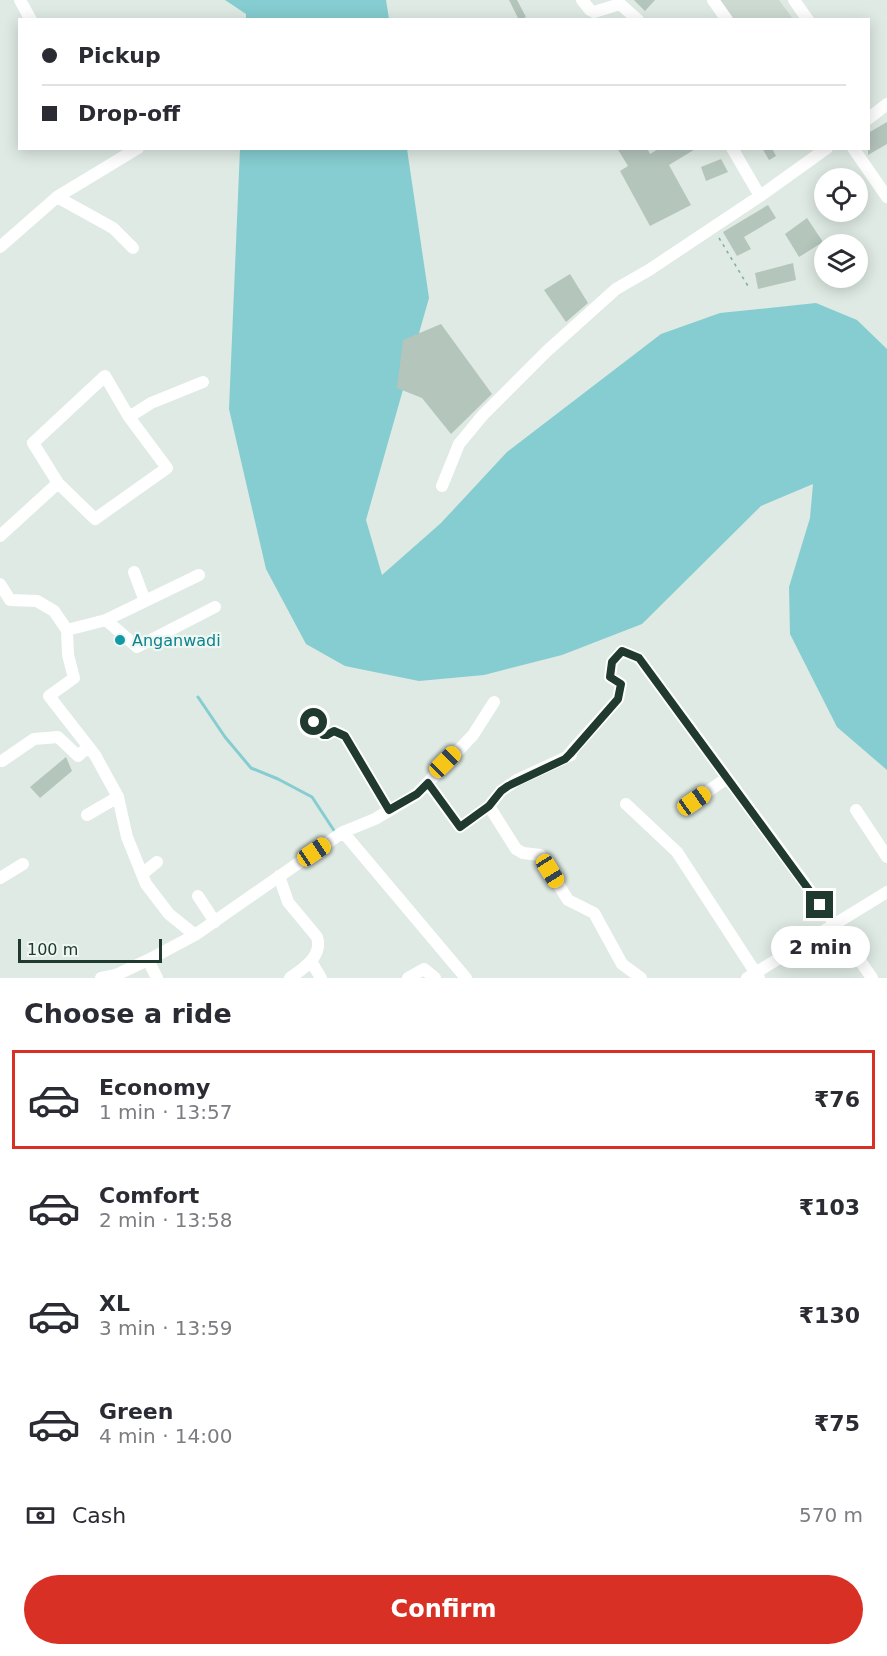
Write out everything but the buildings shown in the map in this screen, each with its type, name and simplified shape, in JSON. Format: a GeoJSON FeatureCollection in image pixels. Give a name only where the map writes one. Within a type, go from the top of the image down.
{"type":"FeatureCollection","features":[{"type":"Feature","properties":{"kind":"street"},"geometry":{"type":"LineString","coordinates":[[20,0],[30,18]]}},
{"type":"Feature","properties":{"kind":"street"},"geometry":{"type":"LineString","coordinates":[[582,0],[594,12],[620,4],[636,18]]}},
{"type":"Feature","properties":{"kind":"street"},"geometry":{"type":"LineString","coordinates":[[713,0],[726,18]]}},
{"type":"Feature","properties":{"kind":"street"},"geometry":{"type":"LineString","coordinates":[[794,0],[807,18]]}},
{"type":"Feature","properties":{"kind":"street"},"geometry":{"type":"LineString","coordinates":[[870,117],[887,104]]}},
{"type":"Feature","properties":{"kind":"street"},"geometry":{"type":"LineString","coordinates":[[0,247],[57,197],[135,150]]}},
{"type":"Feature","properties":{"kind":"street"},"geometry":{"type":"LineString","coordinates":[[733,150],[760,196]]}},
{"type":"Feature","properties":{"kind":"street"},"geometry":{"type":"LineString","coordinates":[[442,486],[459,444],[483,415],[518,378],[615,289],[649,270],[824,150]]}},
{"type":"Feature","properties":{"kind":"street"},"geometry":{"type":"LineString","coordinates":[[854,150],[887,197]]}},
{"type":"Feature","properties":{"kind":"street"},"geometry":{"type":"LineString","coordinates":[[57,197],[113,228],[133,248]]}},
{"type":"Feature","properties":{"kind":"street"},"geometry":{"type":"LineString","coordinates":[[105,376],[129,417],[167,468],[95,519],[58,483],[33,443],[105,376]]}},
{"type":"Feature","properties":{"kind":"street"},"geometry":{"type":"LineString","coordinates":[[129,417],[151,403],[203,382]]}},
{"type":"Feature","properties":{"kind":"street"},"geometry":{"type":"LineString","coordinates":[[0,536],[58,483]]}},
{"type":"Feature","properties":{"kind":"street"},"geometry":{"type":"LineString","coordinates":[[134,572],[146,601]]}},
{"type":"Feature","properties":{"kind":"street"},"geometry":{"type":"LineString","coordinates":[[68,630],[106,620],[199,575]]}},
{"type":"Feature","properties":{"kind":"street"},"geometry":{"type":"LineString","coordinates":[[0,584],[10,600],[37,601],[54,611],[68,630],[69,655],[74,678],[49,696],[88,747],[118,797],[127,837],[146,884],[169,915],[195,935]]}},
{"type":"Feature","properties":{"kind":"street"},"geometry":{"type":"LineString","coordinates":[[106,620],[137,647],[215,607]]}},
{"type":"Feature","properties":{"kind":"street"},"geometry":{"type":"LineString","coordinates":[[428,783],[460,827],[489,806],[501,791],[517,780],[565,759],[618,699],[621,684],[610,677],[612,662],[622,651],[639,658],[872,978]]}},
{"type":"Feature","properties":{"kind":"street"},"geometry":{"type":"LineString","coordinates":[[101,978],[116,976],[195,935],[343,832],[417,794],[473,735],[494,702]]}},
{"type":"Feature","properties":{"kind":"street"},"geometry":{"type":"LineString","coordinates":[[314,722],[323,735],[334,731],[345,736],[389,810]]}},
{"type":"Feature","properties":{"kind":"street"},"geometry":{"type":"LineString","coordinates":[[2,761],[34,739],[58,737],[78,756],[88,747]]}},
{"type":"Feature","properties":{"kind":"street"},"geometry":{"type":"LineString","coordinates":[[694,801],[727,778]]}},
{"type":"Feature","properties":{"kind":"street"},"geometry":{"type":"LineString","coordinates":[[87,815],[118,797]]}},
{"type":"Feature","properties":{"kind":"street"},"geometry":{"type":"LineString","coordinates":[[626,804],[676,852],[754,976],[834,923],[887,892]]}},
{"type":"Feature","properties":{"kind":"street"},"geometry":{"type":"LineString","coordinates":[[489,806],[516,849],[523,853],[540,855],[568,900],[594,913],[622,964],[641,978]]}},
{"type":"Feature","properties":{"kind":"street"},"geometry":{"type":"LineString","coordinates":[[856,810],[887,857]]}},
{"type":"Feature","properties":{"kind":"street"},"geometry":{"type":"LineString","coordinates":[[343,832],[466,978]]}},
{"type":"Feature","properties":{"kind":"street"},"geometry":{"type":"LineString","coordinates":[[142,874],[158,862]]}},
{"type":"Feature","properties":{"kind":"street"},"geometry":{"type":"LineString","coordinates":[[0,878],[23,864]]}},
{"type":"Feature","properties":{"kind":"street"},"geometry":{"type":"LineString","coordinates":[[279,876],[288,902],[319,941],[312,963],[290,978]]}},
{"type":"Feature","properties":{"kind":"street"},"geometry":{"type":"LineString","coordinates":[[198,896],[215,922]]}},
{"type":"Feature","properties":{"kind":"street"},"geometry":{"type":"LineString","coordinates":[[148,960],[157,978]]}},
{"type":"Feature","properties":{"kind":"street"},"geometry":{"type":"LineString","coordinates":[[312,963],[321,978]]}},
{"type":"Feature","properties":{"kind":"street"},"geometry":{"type":"LineString","coordinates":[[408,978],[424,969],[435,978]]}},
{"type":"Feature","properties":{"kind":"path"},"geometry":{"type":"LineString","coordinates":[[713,227],[748,286]]}},
{"type":"Feature","properties":{"kind":"shaded area"},"geometry":{"type":"Polygon","coordinates":[[[720,0],[779,0],[792,18],[733,18],[720,0]]]}},
{"type":"Feature","properties":{"kind":"water"},"geometry":{"type":"Polygon","coordinates":[[[225,0],[386,0],[389,18],[246,18],[246,14],[225,0]]]}},
{"type":"Feature","properties":{"kind":"water"},"geometry":{"type":"Polygon","coordinates":[[[240,150],[407,150],[429,298],[366,520],[382,575],[441,523],[507,452],[661,334],[720,313],[816,303],[857,320],[887,349],[887,770],[837,727],[790,634],[789,587],[810,518],[813,484],[761,506],[642,624],[562,655],[484,675],[419,681],[345,666],[306,644],[266,569],[229,409],[240,150]]]}},
{"type":"Feature","properties":{"kind":"waterway"},"geometry":{"type":"LineString","coordinates":[[198,697],[225,737],[251,768],[312,797],[335,832]]}},
{"type":"Feature","properties":{"kind":"place","name":"Anganwadi"},"geometry":{"type":"Point","coordinates":[120,640]}},
{"type":"Feature","properties":{"kind":"route"},"geometry":{"type":"LineString","coordinates":[[314,722],[323,735],[334,731],[345,736],[389,810],[417,794],[428,783],[460,827],[489,806],[501,791],[517,780],[565,759],[570,754],[618,699],[621,684],[610,677],[612,662],[622,651],[639,658],[820,905]]}}]}
